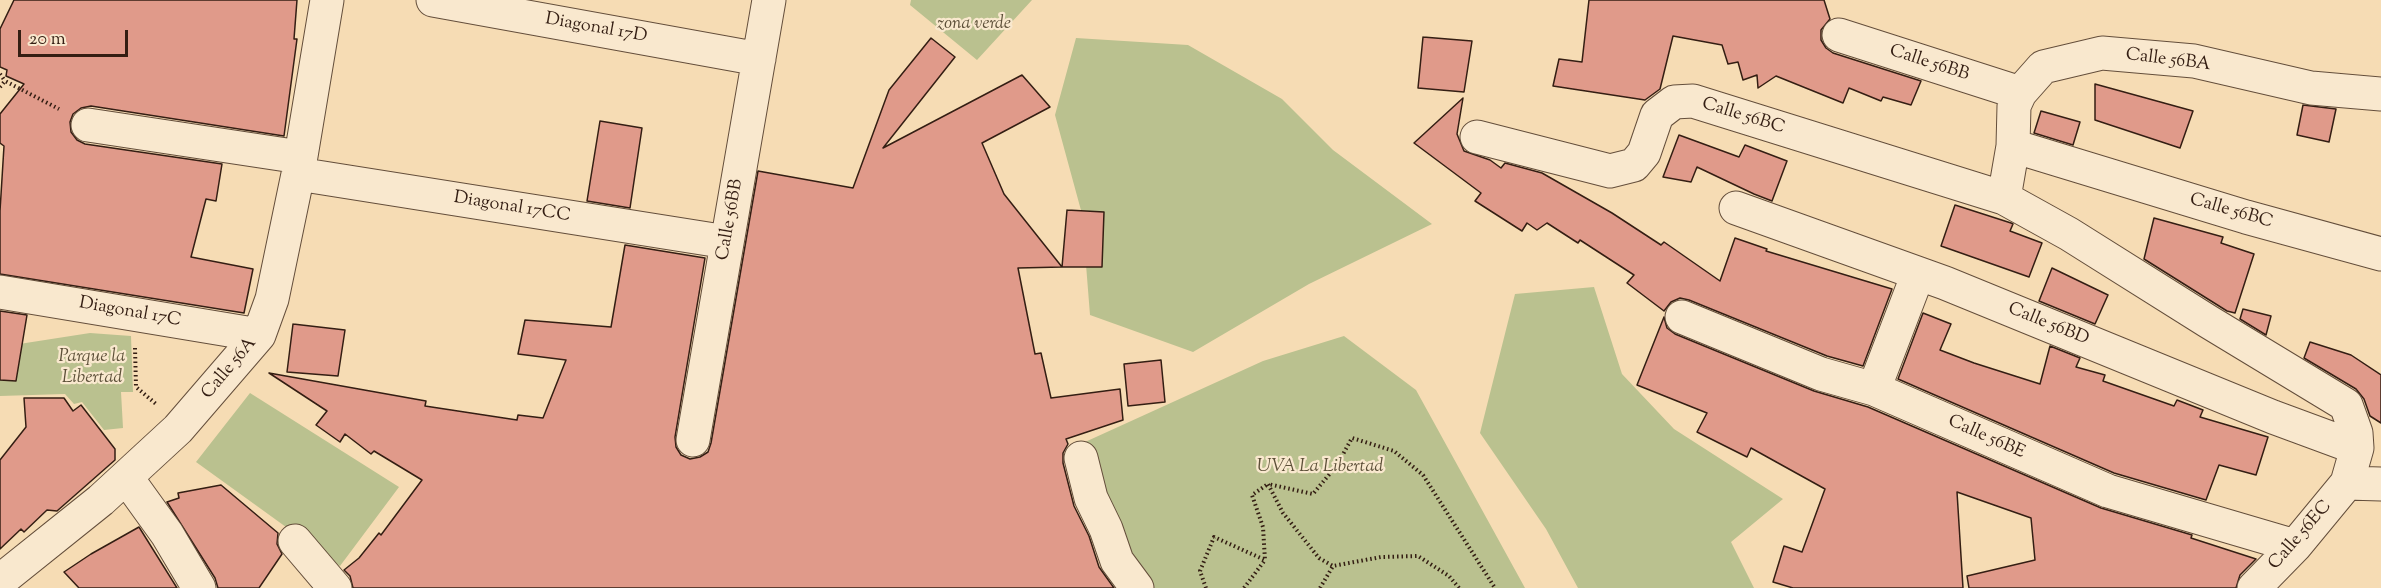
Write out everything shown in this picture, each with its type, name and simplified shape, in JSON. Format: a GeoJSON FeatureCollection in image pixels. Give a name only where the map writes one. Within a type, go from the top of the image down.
{"type":"FeatureCollection","features":[{"type":"Feature","properties":{"kind":"street","name":"Calle 56A"},"geometry":{"type":"LineString","coordinates":[[0,581],[101,500],[182,425],[259,335],[272,299],[299,165],[327,0]]}},
{"type":"Feature","properties":{"kind":"street","name":"Diagonal 17D"},"geometry":{"type":"LineString","coordinates":[[433,0],[759,58]]}},
{"type":"Feature","properties":{"kind":"street","name":"Calle 56BB"},"geometry":{"type":"LineString","coordinates":[[693,440],[769,0]]}},
{"type":"Feature","properties":{"kind":"street","name":"Calle 56BB"},"geometry":{"type":"LineString","coordinates":[[1839,35],[2020,93]]}},
{"type":"Feature","properties":{"kind":"street","name":"Calle 56BA"},"geometry":{"type":"LineString","coordinates":[[2013,146],[2014,106],[2020,93],[2043,67],[2102,53],[2194,61],[2311,88],[2381,94]]}},
{"type":"Feature","properties":{"kind":"street","name":"Calle 56BC"},"geometry":{"type":"LineString","coordinates":[[1477,137],[1610,171],[1634,165],[1644,153],[1657,115],[1674,102],[1693,101],[2004,198]]}},
{"type":"Feature","properties":{"kind":"street","name":"Diagonal 17CC"},"geometry":{"type":"LineString","coordinates":[[88,125],[727,242]]}},
{"type":"Feature","properties":{"kind":"street"},"geometry":{"type":"LineString","coordinates":[[2013,146],[2004,198],[2070,234],[2208,322],[2346,405],[2356,434],[2357,448],[2347,483],[2381,484]]}},
{"type":"Feature","properties":{"kind":"street","name":"Calle 56BC"},"geometry":{"type":"LineString","coordinates":[[2013,146],[2246,217],[2381,254]]}},
{"type":"Feature","properties":{"kind":"street","name":"Calle 56BD"},"geometry":{"type":"LineString","coordinates":[[1736,208],[1945,283],[2273,417],[2357,448]]}},
{"type":"Feature","properties":{"kind":"street"},"geometry":{"type":"LineString","coordinates":[[1874,388],[1918,274]]}},
{"type":"Feature","properties":{"kind":"street","name":"Diagonal 17C"},"geometry":{"type":"LineString","coordinates":[[0,292],[259,335]]}},
{"type":"Feature","properties":{"kind":"street","name":"Calle 56BE"},"geometry":{"type":"LineString","coordinates":[[1682,317],[1821,374],[1874,388],[2108,491],[2295,546]]}},
{"type":"Feature","properties":{"kind":"street"},"geometry":{"type":"LineString","coordinates":[[1082,458],[1091,498],[1106,529],[1117,561],[1137,588]]}},
{"type":"Feature","properties":{"kind":"street"},"geometry":{"type":"LineString","coordinates":[[126,477],[166,534],[199,588]]}},
{"type":"Feature","properties":{"kind":"street","name":"Calle 56EC"},"geometry":{"type":"LineString","coordinates":[[2254,588],[2295,546],[2347,483]]}},
{"type":"Feature","properties":{"kind":"street"},"geometry":{"type":"LineString","coordinates":[[295,541],[335,588]]}},
{"type":"Feature","properties":{"kind":"path"},"geometry":{"type":"LineString","coordinates":[[0,74],[5,81],[53,104],[88,125]]}},
{"type":"Feature","properties":{"kind":"path"},"geometry":{"type":"LineString","coordinates":[[0,87],[5,81]]}},
{"type":"Feature","properties":{"kind":"path"},"geometry":{"type":"LineString","coordinates":[[136,314],[136,387],[182,425]]}},
{"type":"Feature","properties":{"kind":"path"},"geometry":{"type":"LineString","coordinates":[[1244,588],[1264,560],[1263,527],[1252,495],[1268,484],[1313,494],[1337,465],[1352,438],[1394,451],[1423,475],[1496,588]]}},
{"type":"Feature","properties":{"kind":"path"},"geometry":{"type":"LineString","coordinates":[[1268,484],[1290,522],[1319,558],[1333,566],[1381,557],[1418,556],[1449,576],[1459,588]]}},
{"type":"Feature","properties":{"kind":"path"},"geometry":{"type":"LineString","coordinates":[[1206,588],[1200,571],[1214,537],[1264,560]]}},
{"type":"Feature","properties":{"kind":"path"},"geometry":{"type":"LineString","coordinates":[[1320,588],[1333,566]]}},
{"type":"Feature","properties":{"kind":"green space","name":"zona verde"},"geometry":{"type":"Polygon","coordinates":[[[911,0],[1032,0],[977,60],[910,5],[911,0]]]}},
{"type":"Feature","properties":{"kind":"green space"},"geometry":{"type":"Polygon","coordinates":[[[1076,38],[1188,45],[1282,99],[1333,150],[1432,224],[1309,284],[1193,352],[1090,315],[1082,214],[1055,115],[1076,38]]]}},
{"type":"Feature","properties":{"kind":"green space"},"geometry":{"type":"Polygon","coordinates":[[[1594,287],[1622,374],[1674,429],[1783,499],[1731,542],[1754,588],[1578,588],[1546,529],[1480,433],[1515,294],[1594,287]]]}},
{"type":"Feature","properties":{"kind":"green space","name":"Parque la Libertad"},"geometry":{"type":"Polygon","coordinates":[[[90,333],[131,336],[133,392],[121,392],[123,428],[104,430],[82,402],[74,404],[65,394],[0,396],[0,347],[90,333]]]}},
{"type":"Feature","properties":{"kind":"green space","name":"UVA La Libertad"},"geometry":{"type":"Polygon","coordinates":[[[1344,336],[1416,390],[1525,588],[1144,588],[1085,442],[1263,361],[1344,336]]]}},
{"type":"Feature","properties":{"kind":"green space"},"geometry":{"type":"Polygon","coordinates":[[[250,393],[399,487],[340,566],[196,462],[250,393]]]}},
{"type":"Feature","properties":{"kind":"building"},"geometry":{"type":"Polygon","coordinates":[[[14,0],[297,0],[294,39],[297,39],[284,136],[91,106],[81,108],[73,114],[70,122],[71,132],[77,140],[85,144],[222,164],[216,201],[206,199],[191,257],[253,269],[244,313],[0,274],[0,211],[4,146],[0,143],[0,114],[24,84],[6,76],[7,70],[0,67],[0,29],[14,0]]]}},
{"type":"Feature","properties":{"kind":"building"},"geometry":{"type":"Polygon","coordinates":[[[1589,0],[1824,0],[1830,19],[1821,30],[1821,40],[1826,48],[1833,53],[1921,81],[1911,105],[1883,97],[1881,101],[1849,88],[1843,103],[1776,76],[1758,88],[1757,75],[1743,80],[1738,62],[1728,64],[1722,45],[1673,36],[1660,89],[1645,100],[1553,86],[1559,59],[1582,62],[1589,0]]]}},
{"type":"Feature","properties":{"kind":"building"},"geometry":{"type":"Polygon","coordinates":[[[1423,37],[1472,41],[1464,92],[1418,88],[1423,37]]]}},
{"type":"Feature","properties":{"kind":"building"},"geometry":{"type":"Polygon","coordinates":[[[931,38],[955,57],[883,148],[1022,75],[1050,107],[982,143],[1004,194],[1062,267],[1018,268],[1035,354],[1041,353],[1051,398],[1120,389],[1123,420],[1066,439],[1068,444],[1063,453],[1063,463],[1074,506],[1089,536],[1099,567],[1114,588],[353,588],[350,576],[344,570],[359,558],[379,533],[381,535],[422,480],[374,451],[371,454],[345,434],[340,442],[316,425],[327,411],[269,373],[426,401],[425,406],[517,420],[518,415],[543,418],[566,360],[518,354],[525,320],[611,327],[625,245],[705,258],[675,437],[676,447],[681,455],[690,459],[700,457],[708,452],[711,443],[758,171],[853,188],[889,90],[931,38]]]}},
{"type":"Feature","properties":{"kind":"building"},"geometry":{"type":"Polygon","coordinates":[[[2095,84],[2193,111],[2180,148],[2095,120],[2095,84]]]}},
{"type":"Feature","properties":{"kind":"building"},"geometry":{"type":"Polygon","coordinates":[[[1463,98],[1457,134],[1464,151],[1490,160],[1501,168],[1505,163],[1542,173],[1612,213],[1661,245],[1664,242],[1720,281],[1735,238],[1767,249],[1766,251],[1892,289],[1863,366],[1827,356],[1689,300],[1680,298],[1671,302],[1664,311],[1627,283],[1634,275],[1580,240],[1578,243],[1547,223],[1537,230],[1527,223],[1522,231],[1475,201],[1481,193],[1414,143],[1463,98]]]}},
{"type":"Feature","properties":{"kind":"building"},"geometry":{"type":"Polygon","coordinates":[[[2303,105],[2336,109],[2329,142],[2297,135],[2303,105]]]}},
{"type":"Feature","properties":{"kind":"building"},"geometry":{"type":"Polygon","coordinates":[[[2041,111],[2080,122],[2073,145],[2034,133],[2041,111]]]}},
{"type":"Feature","properties":{"kind":"building"},"geometry":{"type":"Polygon","coordinates":[[[600,121],[642,128],[630,208],[587,201],[600,121]]]}},
{"type":"Feature","properties":{"kind":"building"},"geometry":{"type":"Polygon","coordinates":[[[1679,135],[1739,157],[1745,145],[1787,161],[1772,201],[1697,167],[1691,182],[1663,177],[1679,135]]]}},
{"type":"Feature","properties":{"kind":"building"},"geometry":{"type":"Polygon","coordinates":[[[1955,205],[2011,223],[2013,224],[2010,231],[2042,243],[2029,277],[1941,246],[1955,205]]]}},
{"type":"Feature","properties":{"kind":"building"},"geometry":{"type":"Polygon","coordinates":[[[1067,210],[1104,212],[1102,267],[1062,267],[1067,210]]]}},
{"type":"Feature","properties":{"kind":"building"},"geometry":{"type":"Polygon","coordinates":[[[2154,218],[2223,237],[2221,243],[2254,254],[2235,313],[2227,311],[2144,259],[2154,218]]]}},
{"type":"Feature","properties":{"kind":"building"},"geometry":{"type":"Polygon","coordinates":[[[2052,268],[2108,295],[2095,324],[2039,301],[2052,268]]]}},
{"type":"Feature","properties":{"kind":"building"},"geometry":{"type":"Polygon","coordinates":[[[2243,309],[2271,316],[2266,335],[2240,319],[2243,309]]]}},
{"type":"Feature","properties":{"kind":"building"},"geometry":{"type":"Polygon","coordinates":[[[0,311],[27,315],[16,381],[0,380],[0,311]]]}},
{"type":"Feature","properties":{"kind":"building"},"geometry":{"type":"Polygon","coordinates":[[[1923,313],[1951,324],[1940,350],[1974,363],[2040,384],[2050,346],[2080,358],[2076,367],[2105,375],[2103,381],[2174,406],[2177,400],[2203,410],[2200,417],[2268,437],[2256,475],[2219,465],[2206,500],[2114,473],[1898,379],[1923,313]]]}},
{"type":"Feature","properties":{"kind":"building"},"geometry":{"type":"Polygon","coordinates":[[[1664,317],[1667,328],[1675,334],[1814,391],[1868,407],[2101,508],[2192,535],[2191,538],[2256,559],[2240,575],[2236,588],[1969,588],[1967,576],[2035,560],[2031,518],[1957,492],[1963,588],[1793,588],[1773,582],[1784,546],[1802,552],[1825,489],[1751,448],[1747,457],[1697,432],[1707,413],[1637,385],[1664,317]]]}},
{"type":"Feature","properties":{"kind":"building"},"geometry":{"type":"Polygon","coordinates":[[[293,324],[345,330],[338,376],[287,372],[293,324]]]}},
{"type":"Feature","properties":{"kind":"building"},"geometry":{"type":"Polygon","coordinates":[[[2310,342],[2351,355],[2381,375],[2381,423],[2370,416],[2364,399],[2356,389],[2304,358],[2310,342]]]}},
{"type":"Feature","properties":{"kind":"building"},"geometry":{"type":"Polygon","coordinates":[[[1161,360],[1165,402],[1128,406],[1124,364],[1161,360]]]}},
{"type":"Feature","properties":{"kind":"building"},"geometry":{"type":"Polygon","coordinates":[[[24,398],[64,398],[73,411],[81,405],[115,449],[115,460],[57,511],[47,510],[24,532],[21,529],[0,549],[0,460],[26,427],[24,398]]]}},
{"type":"Feature","properties":{"kind":"building"},"geometry":{"type":"Polygon","coordinates":[[[221,485],[278,533],[277,544],[282,554],[259,588],[218,588],[215,578],[167,502],[179,498],[178,493],[221,485]]]}},
{"type":"Feature","properties":{"kind":"building"},"geometry":{"type":"Polygon","coordinates":[[[139,527],[177,588],[79,588],[64,572],[91,554],[139,527]]]}}]}
